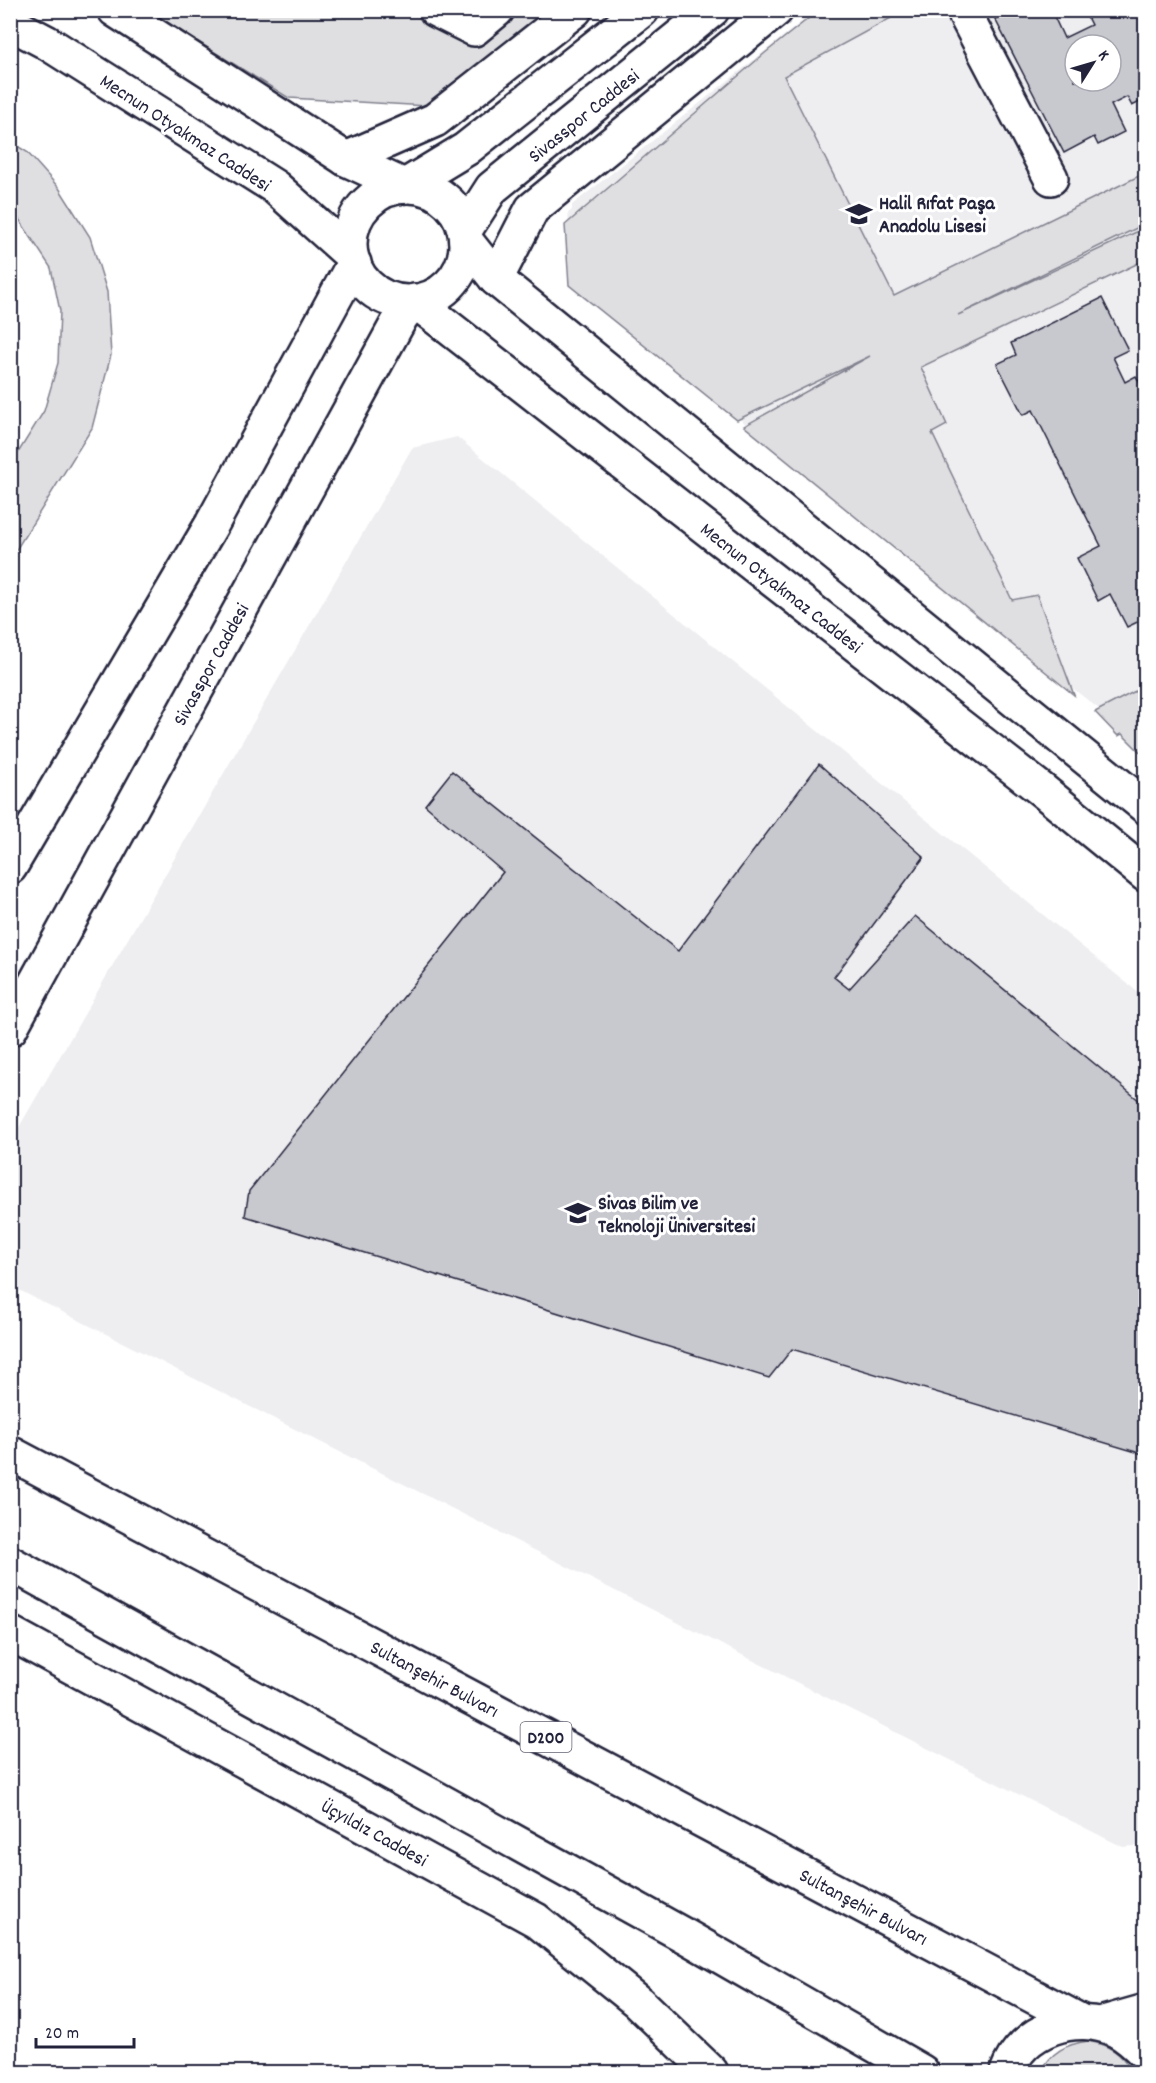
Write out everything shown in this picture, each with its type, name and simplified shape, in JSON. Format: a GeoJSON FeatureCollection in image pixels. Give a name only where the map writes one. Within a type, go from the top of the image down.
{"type":"FeatureCollection","features":[{"type":"Feature","properties":{"kind":"main road"},"geometry":{"type":"LineString","coordinates":[[115,10],[346,159],[405,186],[425,189],[443,198],[457,213],[465,235],[496,279],[1146,807]]}},
{"type":"Feature","properties":{"kind":"main road"},"geometry":{"type":"LineString","coordinates":[[436,10],[474,29],[491,12]]}},
{"type":"Feature","properties":{"kind":"main road"},"geometry":{"type":"LineString","coordinates":[[346,159],[435,120],[575,10]]}},
{"type":"Feature","properties":{"kind":"main road"},"geometry":{"type":"LineString","coordinates":[[465,235],[464,259],[457,276],[434,296],[414,301],[396,301],[378,293],[363,280],[353,259],[351,235],[354,224],[363,207],[378,194],[405,186],[466,149],[642,10]]}},
{"type":"Feature","properties":{"kind":"main road","name":"Sivasspor Caddesi"},"geometry":{"type":"LineString","coordinates":[[465,235],[492,188],[712,10]]}},
{"type":"Feature","properties":{"kind":"main road"},"geometry":{"type":"LineString","coordinates":[[496,279],[532,209],[776,10]]}},
{"type":"Feature","properties":{"kind":"main road"},"geometry":{"type":"LineString","coordinates":[[965,10],[966,16],[1051,178]]}},
{"type":"Feature","properties":{"kind":"main road","name":"Mecnun Otyakmaz Caddesi"},"geometry":{"type":"LineString","coordinates":[[10,22],[46,42],[275,188],[353,259]]}},
{"type":"Feature","properties":{"kind":"main road"},"geometry":{"type":"LineString","coordinates":[[10,867],[212,524],[353,259]]}},
{"type":"Feature","properties":{"kind":"main road","name":"Sivasspor Caddesi"},"geometry":{"type":"LineString","coordinates":[[10,1029],[395,328],[414,301]]}},
{"type":"Feature","properties":{"kind":"main road","name":"Mecnun Otyakmaz Caddesi"},"geometry":{"type":"LineString","coordinates":[[414,301],[1033,783],[1146,875]]}},
{"type":"Feature","properties":{"kind":"main road","name":"Sultanşehir Bulvarı"},"geometry":{"type":"LineString","coordinates":[[10,1453],[1091,2023],[1117,2031],[1133,2040],[1146,2054]]}},
{"type":"Feature","properties":{"kind":"main road"},"geometry":{"type":"LineString","coordinates":[[10,1563],[687,1937],[922,2073]]}},
{"type":"Feature","properties":{"kind":"main road","name":"Üçyıldız Caddesi"},"geometry":{"type":"LineString","coordinates":[[10,1633],[536,1920],[638,2002],[711,2073]]}},
{"type":"Feature","properties":{"kind":"main road"},"geometry":{"type":"LineString","coordinates":[[638,2002],[681,2073]]}},
{"type":"Feature","properties":{"kind":"main road"},"geometry":{"type":"LineString","coordinates":[[1007,2073],[1019,2051],[1032,2038],[1047,2029],[1064,2024],[1091,2023],[1146,2011]]}},
{"type":"Feature","properties":{"kind":"shaded area"},"geometry":{"type":"Polygon","coordinates":[[[819,10],[904,11],[784,76],[894,296],[1145,173],[1145,224],[958,315],[1145,228],[1145,260],[921,367],[947,425],[932,433],[1012,600],[1037,595],[1074,695],[744,426],[870,356],[737,420],[569,285],[565,225],[765,53],[819,10]]]}},
{"type":"Feature","properties":{"kind":"shaded area"},"geometry":{"type":"Polygon","coordinates":[[[148,11],[567,11],[445,107],[289,98],[148,11]]]}},
{"type":"Feature","properties":{"kind":"shaded area"},"geometry":{"type":"Polygon","coordinates":[[[815,11],[1145,11],[1145,745],[895,549],[574,280],[568,213],[572,210],[572,205],[815,11]]]}},
{"type":"Feature","properties":{"kind":"shaded area"},"geometry":{"type":"Polygon","coordinates":[[[11,142],[27,152],[59,188],[90,237],[107,292],[111,355],[92,428],[11,558],[11,464],[44,411],[58,363],[60,311],[51,268],[11,207],[11,142]]]}},
{"type":"Feature","properties":{"kind":"shaded area","name":"Sivas Bilim ve Teknoloji Üniversitesi"},"geometry":{"type":"Polygon","coordinates":[[[457,437],[1145,998],[1145,1845],[1123,1847],[11,1286],[11,1141],[412,448],[457,437]]]}},
{"type":"Feature","properties":{"kind":"shaded area"},"geometry":{"type":"Polygon","coordinates":[[[1145,686],[1145,757],[1122,734],[1118,736],[1095,712],[1145,686]]]}},
{"type":"Feature","properties":{"kind":"shaded area"},"geometry":{"type":"Polygon","coordinates":[[[1088,2041],[1114,2051],[1132,2072],[1041,2072],[1049,2059],[1060,2050],[1088,2041]]]}},
{"type":"Feature","properties":{"kind":"building"},"geometry":{"type":"Polygon","coordinates":[[[1012,10],[1051,10],[1063,36],[1063,93],[1123,93],[1123,33],[1074,33],[1091,25],[1086,15],[1094,10],[1146,10],[1146,99],[1132,106],[1127,97],[1111,105],[1124,132],[1098,145],[1094,137],[1064,153],[995,19],[1012,10]]]}},
{"type":"Feature","properties":{"kind":"building"},"geometry":{"type":"Polygon","coordinates":[[[1102,298],[1128,350],[1113,357],[1125,382],[1136,376],[1146,395],[1146,618],[1127,627],[1110,594],[1098,601],[1077,558],[1101,546],[1033,410],[1023,415],[997,364],[1016,355],[1011,343],[1102,298]]]}},
{"type":"Feature","properties":{"kind":"building"},"geometry":{"type":"Polygon","coordinates":[[[819,764],[924,857],[834,977],[849,989],[915,916],[1146,1106],[1146,1455],[792,1349],[769,1378],[245,1216],[249,1191],[503,872],[425,805],[452,771],[678,951],[819,764]]]}},
{"type":"Feature","properties":{"kind":"place","name":"Halil Rıfat Paşa Anadolu Lisesi"},"geometry":{"type":"Point","coordinates":[859,214]}},
{"type":"Feature","properties":{"kind":"place","name":"Sivas Bilim ve Teknoloji Üniversitesi"},"geometry":{"type":"Point","coordinates":[578,1213]}}]}
